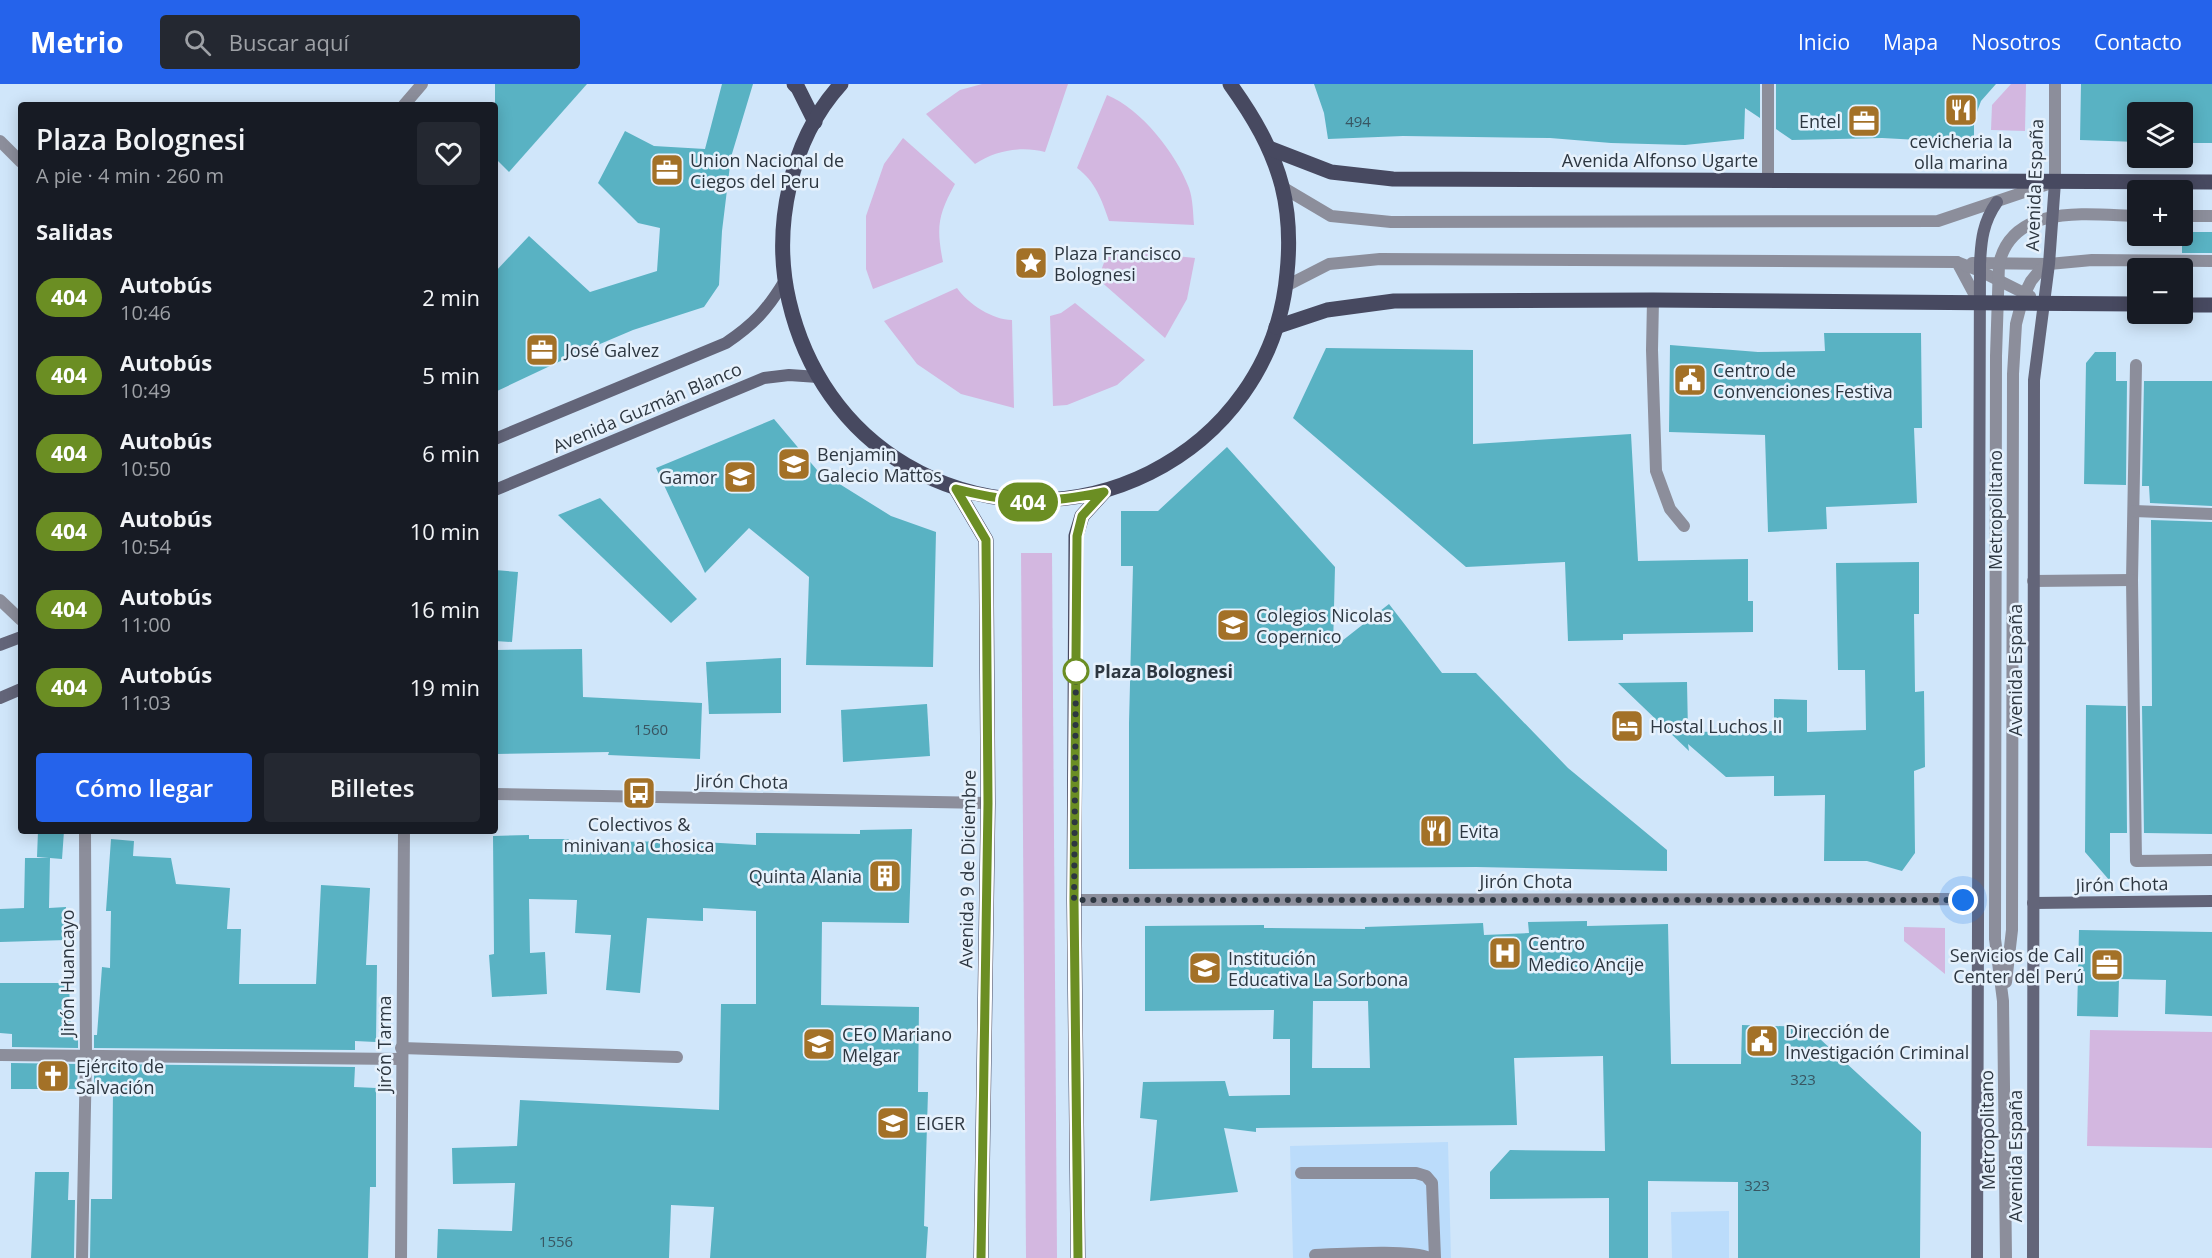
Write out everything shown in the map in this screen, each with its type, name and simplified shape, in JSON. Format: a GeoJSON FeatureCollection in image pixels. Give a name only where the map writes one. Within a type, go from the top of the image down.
{"type":"FeatureCollection","features":[{"type":"Feature","properties":{"kind":"main road"},"geometry":{"type":"LineString","coordinates":[[794,84],[815,122]]}},
{"type":"Feature","properties":{"kind":"main road"},"geometry":{"type":"LineString","coordinates":[[835,87],[797,159],[786,199],[782,240],[784,282],[801,343],[818,377],[838,407],[870,440],[891,457],[922,475],[956,489],[992,498],[1030,502],[1067,500],[1104,492],[1138,480],[1170,463],[1199,442],[1224,417],[1245,390],[1262,360],[1276,327],[1286,286],[1289,253],[1288,220],[1282,187],[1269,148],[1251,112],[1230,84]]}},
{"type":"Feature","properties":{"kind":"main road","name":"Avenida Alfonso Ugarte"},"geometry":{"type":"LineString","coordinates":[[1269,148],[1331,172],[1365,177],[2212,182]]}},
{"type":"Feature","properties":{"kind":"main road"},"geometry":{"type":"LineString","coordinates":[[1276,327],[1327,310],[1394,301],[1653,300],[1997,303],[2022,298],[2043,305],[2127,304]]}},
{"type":"Feature","properties":{"kind":"main road"},"geometry":{"type":"LineString","coordinates":[[2193,305],[2212,305]]}},
{"type":"Feature","properties":{"kind":"main road","name":"Avenida 9 de Diciembre"},"geometry":{"type":"LineString","coordinates":[[956,489],[986,540],[988,803],[981,1258]]}},
{"type":"Feature","properties":{"kind":"main road"},"geometry":{"type":"LineString","coordinates":[[1078,1258],[1074,900],[1077,536],[1082,516],[1104,492]]}},
{"type":"Feature","properties":{"kind":"street"},"geometry":{"type":"LineString","coordinates":[[407,102],[422,84]]}},
{"type":"Feature","properties":{"kind":"street"},"geometry":{"type":"LineString","coordinates":[[1767,180],[1768,84]]}},
{"type":"Feature","properties":{"kind":"street","name":"Avenida España"},"geometry":{"type":"LineString","coordinates":[[2033,1258],[2034,380],[2054,216],[2055,84]]}},
{"type":"Feature","properties":{"kind":"street"},"geometry":{"type":"LineString","coordinates":[[0,141],[18,159]]}},
{"type":"Feature","properties":{"kind":"street","name":"Avenida Alfonso Ugarte"},"geometry":{"type":"LineString","coordinates":[[1282,187],[1331,216],[1391,222],[1938,221],[2055,182]]}},
{"type":"Feature","properties":{"kind":"street","name":"Avenida España"},"geometry":{"type":"LineString","coordinates":[[1977,1258],[1979,303],[1981,239],[1985,222],[1997,202]]}},
{"type":"Feature","properties":{"kind":"street","name":"Metropolitano"},"geometry":{"type":"LineString","coordinates":[[2006,1258],[2003,1001],[1995,939],[1999,264],[2011,238],[2022,228],[2044,218],[2127,216]]}},
{"type":"Feature","properties":{"kind":"street"},"geometry":{"type":"LineString","coordinates":[[2193,216],[2212,216]]}},
{"type":"Feature","properties":{"kind":"street"},"geometry":{"type":"LineString","coordinates":[[1286,286],[1329,264],[1380,260],[1957,262],[1980,267],[1999,264],[2049,264],[2092,260],[2212,261]]}},
{"type":"Feature","properties":{"kind":"street","name":"Avenida España"},"geometry":{"type":"LineString","coordinates":[[1957,262],[1979,303]]}},
{"type":"Feature","properties":{"kind":"street"},"geometry":{"type":"LineString","coordinates":[[1980,267],[2022,298],[2040,270],[2049,264]]}},
{"type":"Feature","properties":{"kind":"street","name":"Avenida Guzmán Blanco"},"geometry":{"type":"LineString","coordinates":[[498,438],[726,344],[747,329],[770,306],[784,282]]}},
{"type":"Feature","properties":{"kind":"street","name":"Metropolitano"},"geometry":{"type":"LineString","coordinates":[[2003,1001],[2012,930],[2013,406],[2016,333],[2022,298]]}},
{"type":"Feature","properties":{"kind":"street"},"geometry":{"type":"LineString","coordinates":[[1653,300],[1652,350],[1656,471],[1670,509],[1684,526]]}},
{"type":"Feature","properties":{"kind":"street"},"geometry":{"type":"LineString","coordinates":[[2136,365],[2132,580],[2136,861],[2212,860]]}},
{"type":"Feature","properties":{"kind":"street","name":"Avenida Guzmán Blanco"},"geometry":{"type":"LineString","coordinates":[[498,489],[764,378],[789,375],[818,377]]}},
{"type":"Feature","properties":{"kind":"street"},"geometry":{"type":"LineString","coordinates":[[2134,511],[2212,514]]}},
{"type":"Feature","properties":{"kind":"street"},"geometry":{"type":"LineString","coordinates":[[2033,580],[2132,580]]}},
{"type":"Feature","properties":{"kind":"street"},"geometry":{"type":"LineString","coordinates":[[0,600],[18,617]]}},
{"type":"Feature","properties":{"kind":"street"},"geometry":{"type":"LineString","coordinates":[[0,645],[18,637]]}},
{"type":"Feature","properties":{"kind":"street"},"geometry":{"type":"LineString","coordinates":[[0,698],[18,690]]}},
{"type":"Feature","properties":{"kind":"street","name":"Jirón Chota"},"geometry":{"type":"LineString","coordinates":[[498,794],[988,803]]}},
{"type":"Feature","properties":{"kind":"street","name":"Jirón Huancayo"},"geometry":{"type":"LineString","coordinates":[[82,1258],[86,1056],[85,834]]}},
{"type":"Feature","properties":{"kind":"street","name":"Jirón Tarma"},"geometry":{"type":"LineString","coordinates":[[401,1258],[404,834]]}},
{"type":"Feature","properties":{"kind":"street","name":"Jirón Chota"},"geometry":{"type":"LineString","coordinates":[[1074,900],[1947,899],[1978,901]]}},
{"type":"Feature","properties":{"kind":"street","name":"Jirón Chota"},"geometry":{"type":"LineString","coordinates":[[2033,903],[2212,901]]}},
{"type":"Feature","properties":{"kind":"street"},"geometry":{"type":"LineString","coordinates":[[0,1054],[86,1056],[401,1053],[678,1058]]}},
{"type":"Feature","properties":{"kind":"street"},"geometry":{"type":"LineString","coordinates":[[1302,1173],[1416,1173],[1426,1176],[1432,1184],[1435,1258]]}},
{"type":"Feature","properties":{"kind":"street"},"geometry":{"type":"LineString","coordinates":[[1314,1255],[1422,1254],[1430,1258]]}},
{"type":"Feature","properties":{"kind":"shaded area"},"geometry":{"type":"Polygon","coordinates":[[[982,84],[1068,84],[1045,152],[1027,149],[1009,150],[992,155],[975,164],[926,114],[960,90],[982,84]]]}},
{"type":"Feature","properties":{"kind":"shaded area"},"geometry":{"type":"Polygon","coordinates":[[[2011,84],[2026,84],[2025,131],[1991,130],[1992,105],[2011,84]]]}},
{"type":"Feature","properties":{"kind":"shaded area"},"geometry":{"type":"Polygon","coordinates":[[[1107,95],[1144,121],[1166,147],[1189,188],[1194,225],[1109,221],[1101,198],[1093,185],[1077,168],[1107,95]]]}},
{"type":"Feature","properties":{"kind":"shaded area"},"geometry":{"type":"Polygon","coordinates":[[[903,138],[955,184],[945,204],[940,222],[943,262],[873,289],[866,269],[866,216],[884,164],[903,138]]]}},
{"type":"Feature","properties":{"kind":"shaded area"},"geometry":{"type":"Polygon","coordinates":[[[1109,249],[1195,258],[1187,299],[1165,338],[1098,279],[1109,249]]]}},
{"type":"Feature","properties":{"kind":"shaded area"},"geometry":{"type":"Polygon","coordinates":[[[957,288],[982,310],[997,317],[1012,320],[1014,408],[961,394],[917,364],[884,321],[957,288]]]}},
{"type":"Feature","properties":{"kind":"shaded area"},"geometry":{"type":"Polygon","coordinates":[[[1075,303],[1145,360],[1117,385],[1067,405],[1053,406],[1050,316],[1061,313],[1075,303]]]}},
{"type":"Feature","properties":{"kind":"shaded area"},"geometry":{"type":"Polygon","coordinates":[[[1021,553],[1052,553],[1057,1258],[1026,1258],[1021,553]]]}},
{"type":"Feature","properties":{"kind":"shaded area"},"geometry":{"type":"Polygon","coordinates":[[[1904,927],[1945,928],[1945,974],[1904,941],[1904,927]]]}},
{"type":"Feature","properties":{"kind":"shaded area"},"geometry":{"type":"Polygon","coordinates":[[[2090,1030],[2212,1032],[2212,1148],[2087,1146],[2090,1030]]]}},
{"type":"Feature","properties":{"kind":"shaded area"},"geometry":{"type":"Polygon","coordinates":[[[1448,1142],[1451,1258],[1293,1258],[1290,1146],[1448,1142]]]}},
{"type":"Feature","properties":{"kind":"shaded area"},"geometry":{"type":"Polygon","coordinates":[[[1729,1211],[1729,1258],[1672,1258],[1671,1212],[1729,1211]]]}},
{"type":"Feature","properties":{"kind":"building"},"geometry":{"type":"Polygon","coordinates":[[[495,84],[587,84],[509,172],[498,161],[498,102],[495,102],[495,84]]]}},
{"type":"Feature","properties":{"kind":"building"},"geometry":{"type":"Polygon","coordinates":[[[722,84],[753,84],[731,157],[722,231],[719,285],[704,307],[633,330],[498,391],[498,269],[529,236],[590,292],[657,271],[660,228],[638,223],[598,183],[625,131],[654,146],[705,149],[722,84]]]}},
{"type":"Feature","properties":{"kind":"building"},"geometry":{"type":"Polygon","coordinates":[[[1314,84],[1760,84],[1760,118],[1745,108],[1744,139],[1685,145],[1611,143],[1550,138],[1403,136],[1328,139],[1324,113],[1314,84]]]}},
{"type":"Feature","properties":{"kind":"building"},"geometry":{"type":"Polygon","coordinates":[[[1776,84],[1996,84],[1981,101],[1974,120],[1974,143],[1882,138],[1792,140],[1776,129],[1776,84]]]}},
{"type":"Feature","properties":{"kind":"building"},"geometry":{"type":"Polygon","coordinates":[[[2081,84],[2212,84],[2212,143],[2193,143],[2193,102],[2127,102],[2127,142],[2080,140],[2081,84]]]}},
{"type":"Feature","properties":{"kind":"building"},"geometry":{"type":"Polygon","coordinates":[[[2193,232],[2212,232],[2212,253],[2182,253],[2182,246],[2193,246],[2193,232]]]}},
{"type":"Feature","properties":{"kind":"building"},"geometry":{"type":"Polygon","coordinates":[[[1824,333],[1921,333],[1922,428],[1914,428],[1917,503],[1826,507],[1827,529],[1768,532],[1765,435],[1669,432],[1670,345],[1758,352],[1825,351],[1824,333]]]}},
{"type":"Feature","properties":{"kind":"building"},"geometry":{"type":"Polygon","coordinates":[[[1326,348],[1473,350],[1473,444],[1631,434],[1638,561],[1748,559],[1748,601],[1753,601],[1753,632],[1623,634],[1623,640],[1568,641],[1565,562],[1466,567],[1293,418],[1326,348]]]}},
{"type":"Feature","properties":{"kind":"building"},"geometry":{"type":"Polygon","coordinates":[[[2095,352],[2116,352],[2116,381],[2127,381],[2126,485],[2084,484],[2086,363],[2095,352]]]}},
{"type":"Feature","properties":{"kind":"building"},"geometry":{"type":"Polygon","coordinates":[[[2144,381],[2212,381],[2212,506],[2150,503],[2149,486],[2142,486],[2144,381]]]}},
{"type":"Feature","properties":{"kind":"building"},"geometry":{"type":"Polygon","coordinates":[[[774,419],[817,470],[891,516],[936,532],[933,667],[806,665],[809,577],[749,528],[705,573],[656,468],[774,419]]]}},
{"type":"Feature","properties":{"kind":"building"},"geometry":{"type":"Polygon","coordinates":[[[1227,447],[1335,567],[1333,648],[1389,604],[1442,673],[1476,673],[1568,768],[1667,850],[1667,871],[1476,867],[1129,869],[1129,723],[1133,566],[1121,566],[1121,511],[1158,511],[1227,447]]]}},
{"type":"Feature","properties":{"kind":"building"},"geometry":{"type":"Polygon","coordinates":[[[600,498],[697,599],[671,623],[558,515],[600,498]]]}},
{"type":"Feature","properties":{"kind":"building"},"geometry":{"type":"Polygon","coordinates":[[[2151,520],[2212,522],[2212,834],[2144,833],[2142,706],[2152,706],[2151,520]]]}},
{"type":"Feature","properties":{"kind":"building"},"geometry":{"type":"Polygon","coordinates":[[[1919,562],[1919,614],[1914,614],[1915,692],[1924,691],[1925,767],[1914,771],[1915,853],[1902,871],[1867,861],[1824,861],[1825,795],[1774,796],[1774,776],[1726,777],[1688,744],[1689,751],[1618,683],[1687,682],[1688,732],[1774,731],[1774,699],[1807,700],[1807,732],[1866,730],[1865,670],[1838,670],[1836,563],[1919,562]]]}},
{"type":"Feature","properties":{"kind":"building"},"geometry":{"type":"Polygon","coordinates":[[[498,570],[518,572],[512,642],[498,641],[498,570]]]}},
{"type":"Feature","properties":{"kind":"building"},"geometry":{"type":"Polygon","coordinates":[[[582,649],[583,697],[702,703],[700,759],[608,755],[609,752],[498,754],[498,650],[582,649]]]}},
{"type":"Feature","properties":{"kind":"building"},"geometry":{"type":"Polygon","coordinates":[[[781,658],[781,713],[709,714],[706,662],[781,658]]]}},
{"type":"Feature","properties":{"kind":"building"},"geometry":{"type":"Polygon","coordinates":[[[927,704],[930,756],[843,762],[841,710],[927,704]]]}},
{"type":"Feature","properties":{"kind":"building"},"geometry":{"type":"Polygon","coordinates":[[[2086,705],[2126,706],[2127,833],[2110,833],[2110,881],[2085,852],[2086,705]]]}},
{"type":"Feature","properties":{"kind":"building"},"geometry":{"type":"Polygon","coordinates":[[[912,829],[909,923],[822,922],[821,1005],[919,1007],[918,1092],[928,1092],[924,1226],[928,1227],[926,1258],[710,1258],[714,1207],[671,1205],[669,1258],[437,1258],[438,1229],[512,1231],[515,1183],[453,1184],[452,1148],[517,1146],[520,1100],[719,1110],[721,1004],[756,1004],[756,911],[703,908],[703,921],[647,918],[640,993],[606,990],[611,935],[575,933],[577,900],[529,899],[530,953],[545,952],[547,994],[492,997],[489,955],[494,954],[493,836],[529,835],[529,839],[569,839],[569,843],[612,845],[612,842],[684,841],[756,845],[756,833],[860,834],[860,830],[912,829]]]}},
{"type":"Feature","properties":{"kind":"building"},"geometry":{"type":"Polygon","coordinates":[[[38,834],[64,834],[62,859],[50,858],[49,908],[66,907],[67,940],[0,942],[0,909],[24,908],[25,858],[49,858],[37,857],[38,834]]]}},
{"type":"Feature","properties":{"kind":"building"},"geometry":{"type":"Polygon","coordinates":[[[111,839],[134,841],[133,856],[171,858],[176,884],[230,888],[227,929],[241,929],[239,984],[316,984],[321,885],[370,888],[366,965],[377,965],[376,1042],[355,1041],[355,1050],[94,1048],[102,967],[110,968],[111,911],[106,911],[111,839]]]}},
{"type":"Feature","properties":{"kind":"building"},"geometry":{"type":"Polygon","coordinates":[[[1587,921],[1587,926],[1668,924],[1671,1064],[1741,1064],[1742,1025],[1807,1027],[1921,1132],[1920,1258],[1738,1258],[1738,1182],[1648,1181],[1648,1258],[1609,1258],[1609,1198],[1490,1199],[1490,1172],[1510,1150],[1605,1151],[1603,1056],[1514,1058],[1517,1125],[1256,1128],[1256,1132],[1224,1128],[1238,1192],[1150,1201],[1157,1120],[1140,1118],[1143,1082],[1225,1081],[1229,1096],[1290,1095],[1290,1039],[1273,1039],[1274,1010],[1145,1011],[1145,926],[1264,925],[1264,928],[1365,929],[1365,927],[1483,923],[1484,935],[1529,933],[1528,922],[1587,921]],[[1313,1001],[1312,1068],[1370,1068],[1368,1001],[1313,1001]]]}},
{"type":"Feature","properties":{"kind":"building"},"geometry":{"type":"Polygon","coordinates":[[[2079,930],[2212,932],[2212,1016],[2165,1014],[2166,980],[2119,979],[2118,1017],[2077,1016],[2079,930]]]}},
{"type":"Feature","properties":{"kind":"building"},"geometry":{"type":"Polygon","coordinates":[[[0,983],[69,983],[71,1035],[78,1035],[78,1048],[12,1047],[12,1034],[0,1033],[0,983]]]}},
{"type":"Feature","properties":{"kind":"building"},"geometry":{"type":"Polygon","coordinates":[[[11,1063],[78,1064],[77,1089],[11,1089],[11,1063]]]}},
{"type":"Feature","properties":{"kind":"building"},"geometry":{"type":"Polygon","coordinates":[[[94,1064],[355,1067],[354,1087],[376,1088],[376,1187],[370,1187],[368,1258],[90,1258],[91,1199],[112,1199],[113,1089],[94,1089],[94,1064]]]}},
{"type":"Feature","properties":{"kind":"building"},"geometry":{"type":"Polygon","coordinates":[[[35,1172],[69,1172],[68,1200],[75,1200],[74,1258],[31,1258],[35,1172]]]}},
{"type":"Feature","properties":{"kind":"bus line","name":"404"},"geometry":{"type":"LineString","coordinates":[[981,1258],[988,803],[986,540],[956,489],[992,498],[1030,502],[1067,500],[1104,492],[1082,516],[1077,536],[1074,900],[1078,1258]]}},
{"type":"Feature","properties":{"kind":"place","name":"cevicheria la olla marina"},"geometry":{"type":"Point","coordinates":[1961,110]}},
{"type":"Feature","properties":{"kind":"place","name":"Entel"},"geometry":{"type":"Point","coordinates":[1864,121]}},
{"type":"Feature","properties":{"kind":"place","name":"Union Nacional de Ciegos del Peru"},"geometry":{"type":"Point","coordinates":[667,170]}},
{"type":"Feature","properties":{"kind":"place","name":"Plaza Francisco Bolognesi"},"geometry":{"type":"Point","coordinates":[1031,263]}},
{"type":"Feature","properties":{"kind":"place","name":"José Galvez"},"geometry":{"type":"Point","coordinates":[542,350]}},
{"type":"Feature","properties":{"kind":"place","name":"Centro de Convenciones Festiva"},"geometry":{"type":"Point","coordinates":[1690,380]}},
{"type":"Feature","properties":{"kind":"place","name":"Benjamin Galecio Mattos"},"geometry":{"type":"Point","coordinates":[794,464]}},
{"type":"Feature","properties":{"kind":"place","name":"Gamor"},"geometry":{"type":"Point","coordinates":[740,477]}},
{"type":"Feature","properties":{"kind":"place","name":"Colegios Nicolas Copernico"},"geometry":{"type":"Point","coordinates":[1233,625]}},
{"type":"Feature","properties":{"kind":"place","name":"Plaza Bolognesi"},"geometry":{"type":"Point","coordinates":[1076,671]}},
{"type":"Feature","properties":{"kind":"place","name":"Hostal Luchos II"},"geometry":{"type":"Point","coordinates":[1627,726]}},
{"type":"Feature","properties":{"kind":"place","name":"Colectivos & minivan a Chosica"},"geometry":{"type":"Point","coordinates":[639,793]}},
{"type":"Feature","properties":{"kind":"place","name":"Evita"},"geometry":{"type":"Point","coordinates":[1436,831]}},
{"type":"Feature","properties":{"kind":"place","name":"Quinta Alania"},"geometry":{"type":"Point","coordinates":[885,876]}},
{"type":"Feature","properties":{"kind":"place","name":"Centro Medico Ancije"},"geometry":{"type":"Point","coordinates":[1505,953]}},
{"type":"Feature","properties":{"kind":"place","name":"Servicios de Call Center del Perú"},"geometry":{"type":"Point","coordinates":[2107,965]}},
{"type":"Feature","properties":{"kind":"place","name":"Institución Educativa La Sorbona"},"geometry":{"type":"Point","coordinates":[1205,968]}},
{"type":"Feature","properties":{"kind":"place","name":"Dirección de Investigación Criminal"},"geometry":{"type":"Point","coordinates":[1762,1041]}},
{"type":"Feature","properties":{"kind":"place","name":"CEO Mariano Melgar"},"geometry":{"type":"Point","coordinates":[819,1044]}},
{"type":"Feature","properties":{"kind":"place","name":"Ejército de Salvación"},"geometry":{"type":"Point","coordinates":[53,1076]}},
{"type":"Feature","properties":{"kind":"place","name":"EIGER"},"geometry":{"type":"Point","coordinates":[893,1123]}},
{"type":"Feature","properties":{"kind":"route"},"geometry":{"type":"LineString","coordinates":[[1076,671],[1074,900],[1963,900]]}}]}
